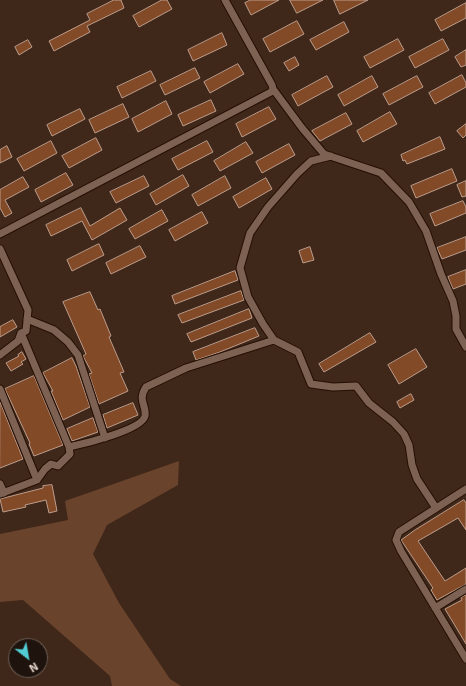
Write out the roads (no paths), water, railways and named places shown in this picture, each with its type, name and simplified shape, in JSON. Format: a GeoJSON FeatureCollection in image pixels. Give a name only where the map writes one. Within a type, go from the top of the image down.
{"type":"FeatureCollection","features":[{"type":"Feature","properties":{"kind":"street"},"geometry":{"type":"LineString","coordinates":[[225,0],[273,89],[302,128],[324,154],[381,173],[409,202],[426,231],[441,274],[453,301],[456,316],[456,329],[466,347]]}},
{"type":"Feature","properties":{"kind":"street"},"geometry":{"type":"LineString","coordinates":[[0,234],[264,96],[273,89]]}},
{"type":"Feature","properties":{"kind":"street"},"geometry":{"type":"LineString","coordinates":[[331,156],[311,161],[297,174],[268,207],[250,233],[240,268],[248,297],[262,324],[274,340],[298,352],[311,384],[356,386],[369,403],[393,422],[404,434],[409,445],[412,465],[417,479],[436,508]]}},
{"type":"Feature","properties":{"kind":"street"},"geometry":{"type":"LineString","coordinates":[[0,249],[28,310],[26,331],[21,333],[18,341],[0,355]]}},
{"type":"Feature","properties":{"kind":"street"},"geometry":{"type":"LineString","coordinates":[[27,320],[54,330],[68,342],[78,355],[105,438]]}},
{"type":"Feature","properties":{"kind":"street"},"geometry":{"type":"LineString","coordinates":[[0,484],[2,494],[37,480],[45,469],[51,464],[58,466],[70,454],[69,447],[21,333]]}},
{"type":"Feature","properties":{"kind":"street"},"geometry":{"type":"LineString","coordinates":[[69,447],[105,438],[142,422],[145,416],[142,393],[146,387],[186,368],[274,340]]}},
{"type":"Feature","properties":{"kind":"street"},"geometry":{"type":"LineString","coordinates":[[0,389],[37,480]]}},
{"type":"Feature","properties":{"kind":"street"},"geometry":{"type":"LineString","coordinates":[[465,492],[436,508],[399,532],[396,540],[401,551],[466,659]]}},
{"type":"Feature","properties":{"kind":"street"},"geometry":{"type":"LineString","coordinates":[[436,608],[466,589]]}}]}
